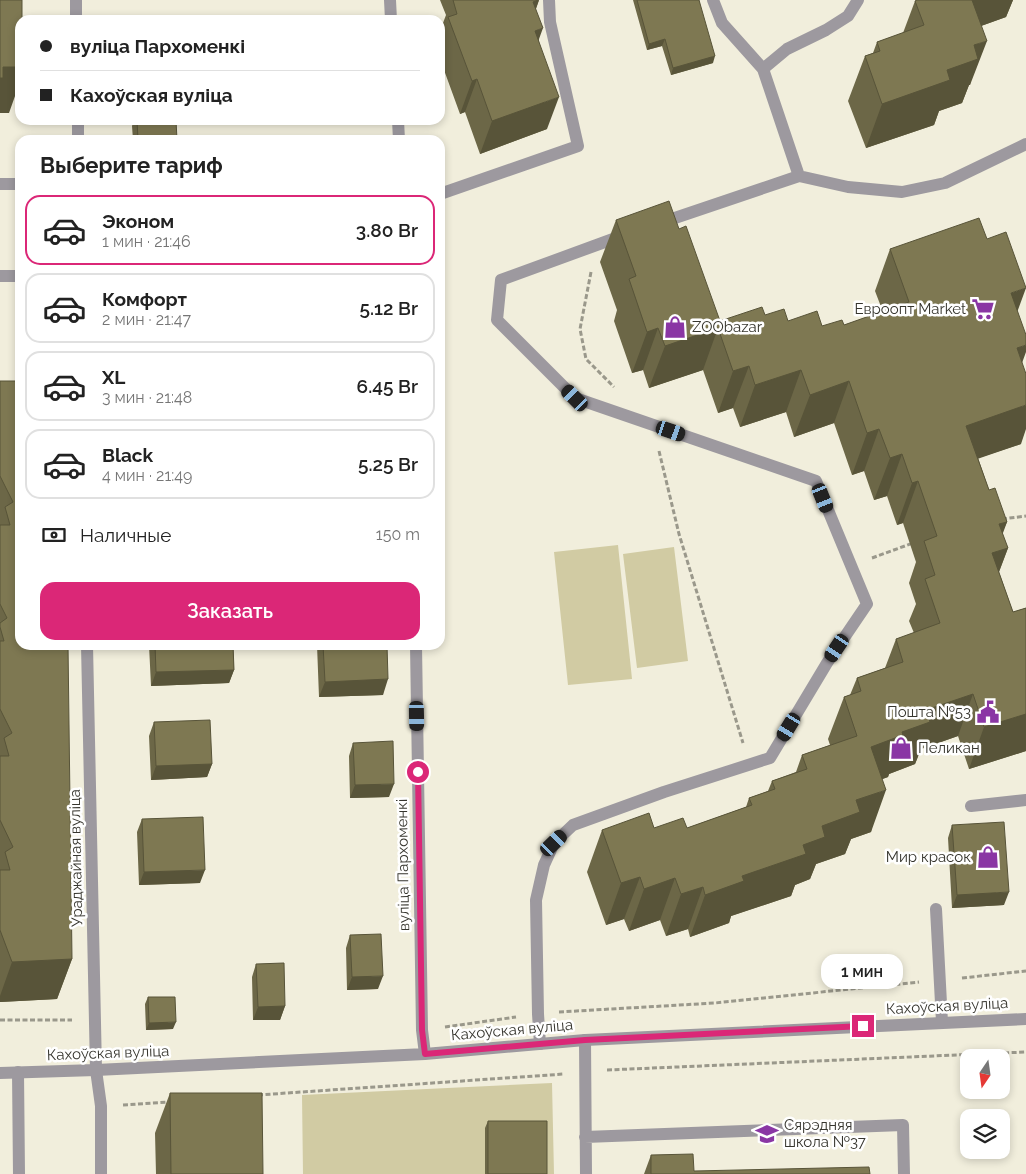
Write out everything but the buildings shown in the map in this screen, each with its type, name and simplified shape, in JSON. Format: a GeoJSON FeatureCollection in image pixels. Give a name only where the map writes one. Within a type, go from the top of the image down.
{"type":"FeatureCollection","features":[{"type":"Feature","properties":{"kind":"street"},"geometry":{"type":"LineString","coordinates":[[76,0],[76,15]]}},
{"type":"Feature","properties":{"kind":"street"},"geometry":{"type":"LineString","coordinates":[[390,0],[391,15]]}},
{"type":"Feature","properties":{"kind":"street"},"geometry":{"type":"LineString","coordinates":[[445,192],[578,146],[550,22],[549,0]]}},
{"type":"Feature","properties":{"kind":"street"},"geometry":{"type":"LineString","coordinates":[[713,0],[722,23],[763,69],[800,176]]}},
{"type":"Feature","properties":{"kind":"street"},"geometry":{"type":"LineString","coordinates":[[763,69],[787,49],[826,30],[848,16],[858,0]]}},
{"type":"Feature","properties":{"kind":"street"},"geometry":{"type":"LineString","coordinates":[[652,226],[800,176],[848,187],[902,192],[945,184],[1026,144]]}},
{"type":"Feature","properties":{"kind":"street"},"geometry":{"type":"LineString","coordinates":[[0,184],[15,184]]}},
{"type":"Feature","properties":{"kind":"street"},"geometry":{"type":"LineString","coordinates":[[540,1044],[536,900],[544,865],[554,843],[573,825],[664,792],[770,758],[828,663],[867,604],[816,481],[575,398],[497,320],[501,280],[634,232]]}},
{"type":"Feature","properties":{"kind":"street"},"geometry":{"type":"LineString","coordinates":[[0,276],[15,276]]}},
{"type":"Feature","properties":{"kind":"street","name":"Ураджайная вуліца"},"geometry":{"type":"LineString","coordinates":[[87,650],[96,1070],[101,1106],[100,1174]]}},
{"type":"Feature","properties":{"kind":"street","name":"вуліца Пархоменкі"},"geometry":{"type":"LineString","coordinates":[[416,650],[422,1030],[425,1054]]}},
{"type":"Feature","properties":{"kind":"street"},"geometry":{"type":"LineString","coordinates":[[971,806],[1026,800]]}},
{"type":"Feature","properties":{"kind":"street"},"geometry":{"type":"LineString","coordinates":[[936,909],[942,1022]]}},
{"type":"Feature","properties":{"kind":"street","name":"Кахоўская вуліца"},"geometry":{"type":"LineString","coordinates":[[0,1073],[425,1054],[585,1040],[1026,1019]]}},
{"type":"Feature","properties":{"kind":"street"},"geometry":{"type":"LineString","coordinates":[[585,1040],[586,1174]]}},
{"type":"Feature","properties":{"kind":"street"},"geometry":{"type":"LineString","coordinates":[[18,1072],[19,1174]]}},
{"type":"Feature","properties":{"kind":"street"},"geometry":{"type":"LineString","coordinates":[[585,1137],[903,1125],[904,1174]]}},
{"type":"Feature","properties":{"kind":"path"},"geometry":{"type":"LineString","coordinates":[[597,244],[580,329],[586,359],[619,392]]}},
{"type":"Feature","properties":{"kind":"path"},"geometry":{"type":"LineString","coordinates":[[653,425],[679,534],[750,765]]}},
{"type":"Feature","properties":{"kind":"path"},"geometry":{"type":"LineString","coordinates":[[998,520],[1026,516]]}},
{"type":"Feature","properties":{"kind":"path"},"geometry":{"type":"LineString","coordinates":[[851,566],[918,541]]}},
{"type":"Feature","properties":{"kind":"path"},"geometry":{"type":"LineString","coordinates":[[422,1030],[538,1014],[714,1003],[1026,971]]}},
{"type":"Feature","properties":{"kind":"path"},"geometry":{"type":"LineString","coordinates":[[0,1020],[95,1020]]}},
{"type":"Feature","properties":{"kind":"shaded area"},"geometry":{"type":"Polygon","coordinates":[[[618,545],[632,679],[568,685],[554,552],[618,545]]]}},
{"type":"Feature","properties":{"kind":"shaded area"},"geometry":{"type":"Polygon","coordinates":[[[674,547],[688,661],[637,668],[623,554],[674,547]]]}},
{"type":"Feature","properties":{"kind":"shaded area"},"geometry":{"type":"Polygon","coordinates":[[[552,1083],[554,1174],[303,1174],[302,1095],[552,1083]]]}},
{"type":"Feature","properties":{"kind":"place","name":"Евроопт Market"},"geometry":{"type":"Point","coordinates":[983,309]}},
{"type":"Feature","properties":{"kind":"place","name":"ZOObazar"},"geometry":{"type":"Point","coordinates":[675,327]}},
{"type":"Feature","properties":{"kind":"place","name":"Пошта №53"},"geometry":{"type":"Point","coordinates":[988,712]}},
{"type":"Feature","properties":{"kind":"place","name":"Пеликан"},"geometry":{"type":"Point","coordinates":[901,748]}},
{"type":"Feature","properties":{"kind":"place","name":"Мир красок"},"geometry":{"type":"Point","coordinates":[988,857]}},
{"type":"Feature","properties":{"kind":"place","name":"Сярэдняя школа №37"},"geometry":{"type":"Point","coordinates":[767,1134]}},
{"type":"Feature","properties":{"kind":"route"},"geometry":{"type":"LineString","coordinates":[[418,772],[422,1030],[425,1054],[585,1040],[863,1026]]}}]}
